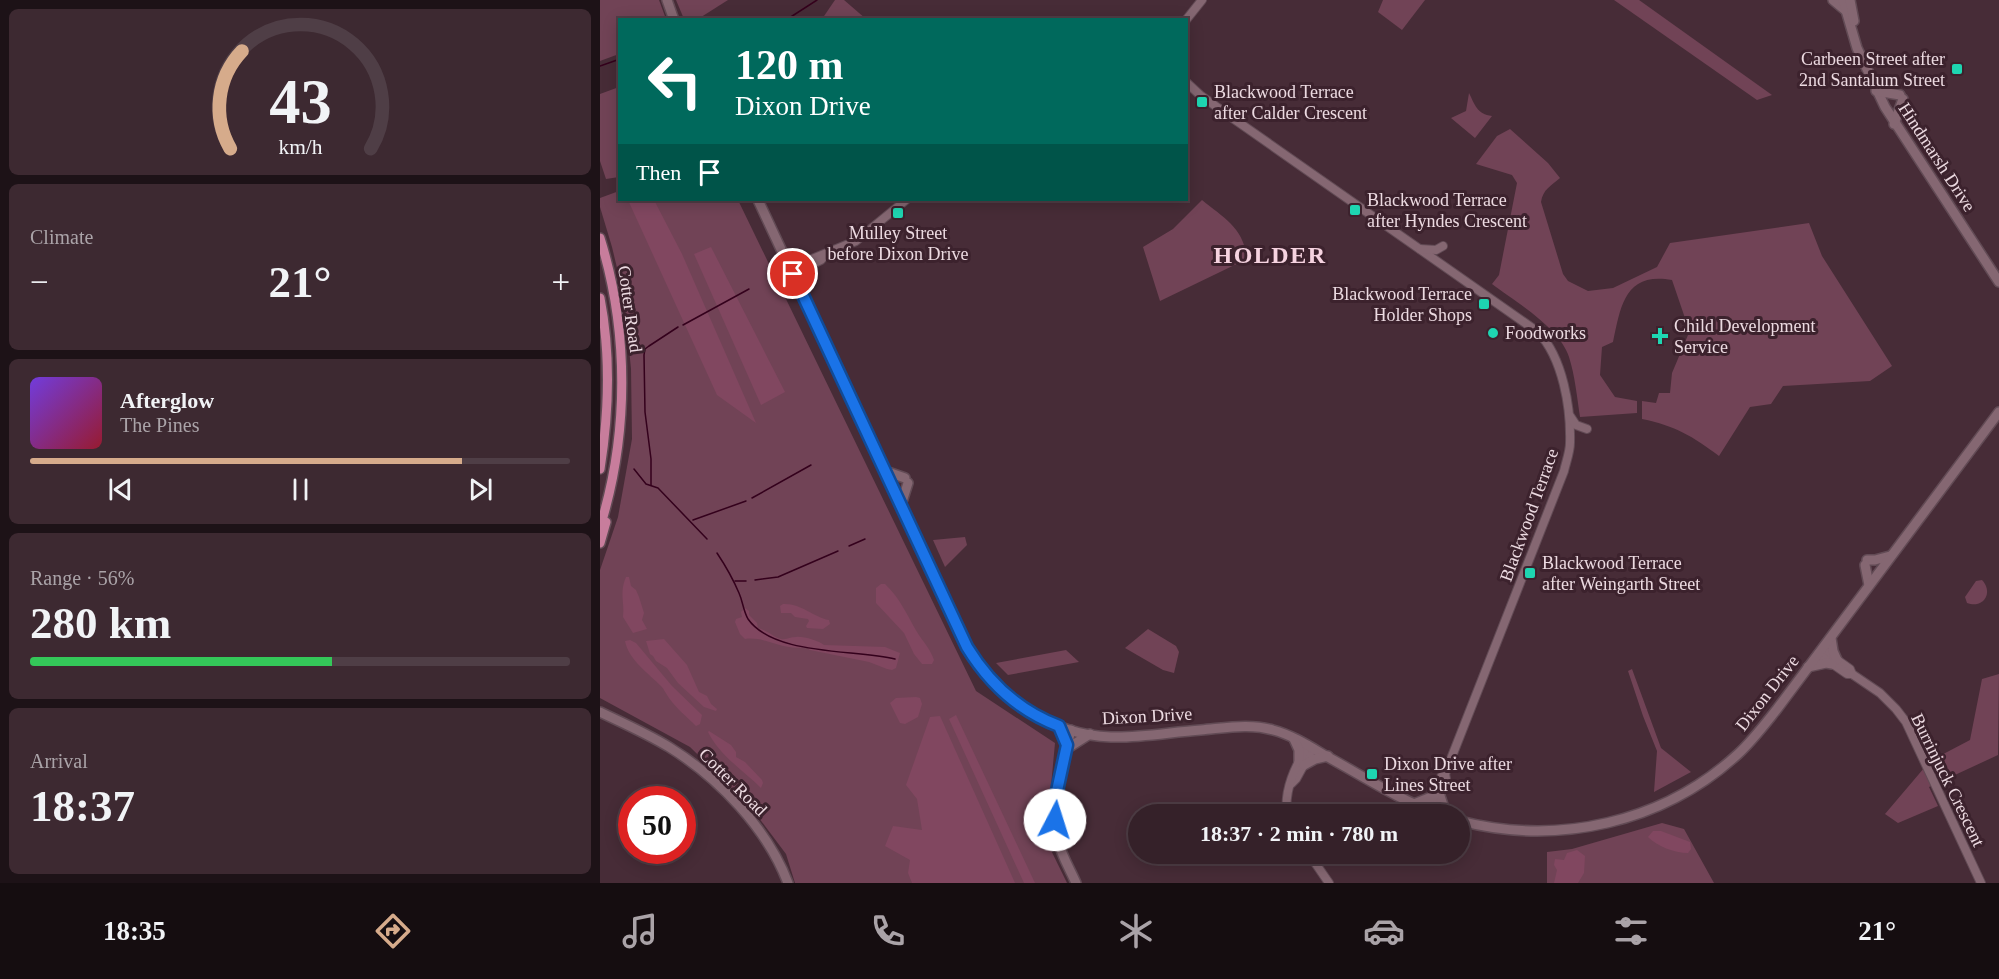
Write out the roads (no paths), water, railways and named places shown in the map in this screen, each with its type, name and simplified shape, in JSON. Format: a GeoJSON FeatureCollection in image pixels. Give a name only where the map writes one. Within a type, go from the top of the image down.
{"type":"FeatureCollection","features":[{"type":"Feature","properties":{"kind":"main road"},"geometry":{"type":"LineString","coordinates":[[666,0],[673,18]]}},
{"type":"Feature","properties":{"kind":"main road"},"geometry":{"type":"LineString","coordinates":[[1833,0],[1844,5]]}},
{"type":"Feature","properties":{"kind":"main road","name":"Hindmarsh Drive"},"geometry":{"type":"LineString","coordinates":[[1850,0],[1870,78]]}},
{"type":"Feature","properties":{"kind":"main road","name":"Hindmarsh Drive"},"geometry":{"type":"LineString","coordinates":[[1844,5],[1857,48],[1894,124],[1999,282]]}},
{"type":"Feature","properties":{"kind":"main road"},"geometry":{"type":"LineString","coordinates":[[1876,91],[1901,97],[1894,124]]}},
{"type":"Feature","properties":{"kind":"main road","name":"Dixon Drive"},"geometry":{"type":"LineString","coordinates":[[758,201],[967,647],[990,679],[1039,718],[1073,731],[1130,736],[1249,726],[1271,729],[1294,738],[1414,804]]}},
{"type":"Feature","properties":{"kind":"main road","name":"Cotter Road"},"geometry":{"type":"LineString","coordinates":[[600,238],[617,311],[621,366],[619,433],[600,527]]}},
{"type":"Feature","properties":{"kind":"main road"},"geometry":{"type":"LineString","coordinates":[[784,256],[807,263],[799,288]]}},
{"type":"Feature","properties":{"kind":"main road","name":"Cotter Road"},"geometry":{"type":"LineString","coordinates":[[600,298],[606,338],[608,379],[607,418],[600,470]]}},
{"type":"Feature","properties":{"kind":"main road","name":"Dixon Drive"},"geometry":{"type":"LineString","coordinates":[[1470,823],[1495,829],[1529,831],[1559,831],[1596,826],[1647,810],[1683,794],[1737,755],[1761,730],[1999,412]]}},
{"type":"Feature","properties":{"kind":"main road"},"geometry":{"type":"LineString","coordinates":[[885,471],[907,480],[901,505]]}},
{"type":"Feature","properties":{"kind":"main road"},"geometry":{"type":"LineString","coordinates":[[600,543],[606,525],[605,511]]}},
{"type":"Feature","properties":{"kind":"main road"},"geometry":{"type":"LineString","coordinates":[[1869,585],[1866,562],[1890,556]]}},
{"type":"Feature","properties":{"kind":"main road"},"geometry":{"type":"LineString","coordinates":[[1808,668],[1835,662],[1830,638]]}},
{"type":"Feature","properties":{"kind":"main road","name":"Cotter Road"},"geometry":{"type":"LineString","coordinates":[[600,712],[668,746],[709,777],[749,818],[769,843],[788,883]]}},
{"type":"Feature","properties":{"kind":"main road"},"geometry":{"type":"LineString","coordinates":[[1059,726],[1069,746]]}},
{"type":"Feature","properties":{"kind":"main road"},"geometry":{"type":"LineString","coordinates":[[1073,731],[1055,800],[1055,820],[1058,842],[1076,883]]}},
{"type":"Feature","properties":{"kind":"main road"},"geometry":{"type":"LineString","coordinates":[[1069,746],[1090,734]]}},
{"type":"Feature","properties":{"kind":"main road"},"geometry":{"type":"LineString","coordinates":[[1294,738],[1302,763],[1328,756]]}},
{"type":"Feature","properties":{"kind":"main road"},"geometry":{"type":"LineString","coordinates":[[1414,804],[1437,796],[1441,804]]}},
{"type":"Feature","properties":{"kind":"street"},"geometry":{"type":"LineString","coordinates":[[1188,18],[1202,0]]}},
{"type":"Feature","properties":{"kind":"street","name":"Blackwood Terrace"},"geometry":{"type":"LineString","coordinates":[[1188,84],[1231,117],[1538,332],[1553,352],[1560,368],[1570,446],[1564,471],[1435,804]]}},
{"type":"Feature","properties":{"kind":"street"},"geometry":{"type":"LineString","coordinates":[[791,271],[807,263],[821,260],[825,255],[856,241],[905,201]]}},
{"type":"Feature","properties":{"kind":"street"},"geometry":{"type":"LineString","coordinates":[[1419,248],[1436,250],[1443,246]]}},
{"type":"Feature","properties":{"kind":"street"},"geometry":{"type":"LineString","coordinates":[[1567,409],[1573,422],[1580,428],[1587,429]]}},
{"type":"Feature","properties":{"kind":"street","name":"Burrinjuck Crescent"},"geometry":{"type":"LineString","coordinates":[[1820,652],[1847,674],[1852,675],[1886,699],[1906,722],[1981,883]]}},
{"type":"Feature","properties":{"kind":"street"},"geometry":{"type":"LineString","coordinates":[[1286,804],[1291,784],[1311,747]]}},
{"type":"Feature","properties":{"kind":"street"},"geometry":{"type":"LineString","coordinates":[[1315,864],[1329,883]]}},
{"type":"Feature","properties":{"kind":"waterway"},"geometry":{"type":"LineString","coordinates":[[789,18],[817,0]]}},
{"type":"Feature","properties":{"kind":"waterway"},"geometry":{"type":"LineString","coordinates":[[600,66],[618,60]]}},
{"type":"Feature","properties":{"kind":"waterway"},"geometry":{"type":"LineString","coordinates":[[683,325],[749,289]]}},
{"type":"Feature","properties":{"kind":"waterway"},"geometry":{"type":"LineString","coordinates":[[651,485],[651,459],[645,412],[645,349],[678,327]]}},
{"type":"Feature","properties":{"kind":"waterway"},"geometry":{"type":"LineString","coordinates":[[752,498],[811,465]]}},
{"type":"Feature","properties":{"kind":"waterway"},"geometry":{"type":"LineString","coordinates":[[634,469],[646,484],[658,488],[707,539]]}},
{"type":"Feature","properties":{"kind":"waterway"},"geometry":{"type":"LineString","coordinates":[[693,520],[746,501]]}},
{"type":"Feature","properties":{"kind":"waterway"},"geometry":{"type":"LineString","coordinates":[[849,546],[865,539]]}},
{"type":"Feature","properties":{"kind":"waterway"},"geometry":{"type":"LineString","coordinates":[[755,580],[778,577],[838,551]]}},
{"type":"Feature","properties":{"kind":"waterway"},"geometry":{"type":"LineString","coordinates":[[717,553],[737,588],[748,619],[760,631],[795,645],[895,659]]}},
{"type":"Feature","properties":{"kind":"waterway"},"geometry":{"type":"LineString","coordinates":[[735,581],[746,581]]}},
{"type":"Feature","properties":{"kind":"place","name":"Carbeen Street after 2nd Santalum Street"},"geometry":{"type":"Point","coordinates":[1957,69]}},
{"type":"Feature","properties":{"kind":"place","name":"Blackwood Terrace after Calder Crescent"},"geometry":{"type":"Point","coordinates":[1202,102]}},
{"type":"Feature","properties":{"kind":"place","name":"Blackwood Terrace after Hyndes Crescent"},"geometry":{"type":"Point","coordinates":[1355,210]}},
{"type":"Feature","properties":{"kind":"place","name":"Mulley Street before Dixon Drive"},"geometry":{"type":"Point","coordinates":[898,213]}},
{"type":"Feature","properties":{"kind":"place","name":"Blackwood Terrace Holder Shops"},"geometry":{"type":"Point","coordinates":[1484,304]}},
{"type":"Feature","properties":{"kind":"place","name":"Foodworks"},"geometry":{"type":"Point","coordinates":[1493,333]}},
{"type":"Feature","properties":{"kind":"place","name":"Child Development Service"},"geometry":{"type":"Point","coordinates":[1660,336]}},
{"type":"Feature","properties":{"kind":"place","name":"Blackwood Terrace after Weingarth Street"},"geometry":{"type":"Point","coordinates":[1530,573]}},
{"type":"Feature","properties":{"kind":"place","name":"Dixon Drive after Lines Street"},"geometry":{"type":"Point","coordinates":[1372,774]}},
{"type":"Feature","properties":{"kind":"district","name":"HOLDER"},"geometry":{"type":"Point","coordinates":[1270,255]}}]}
